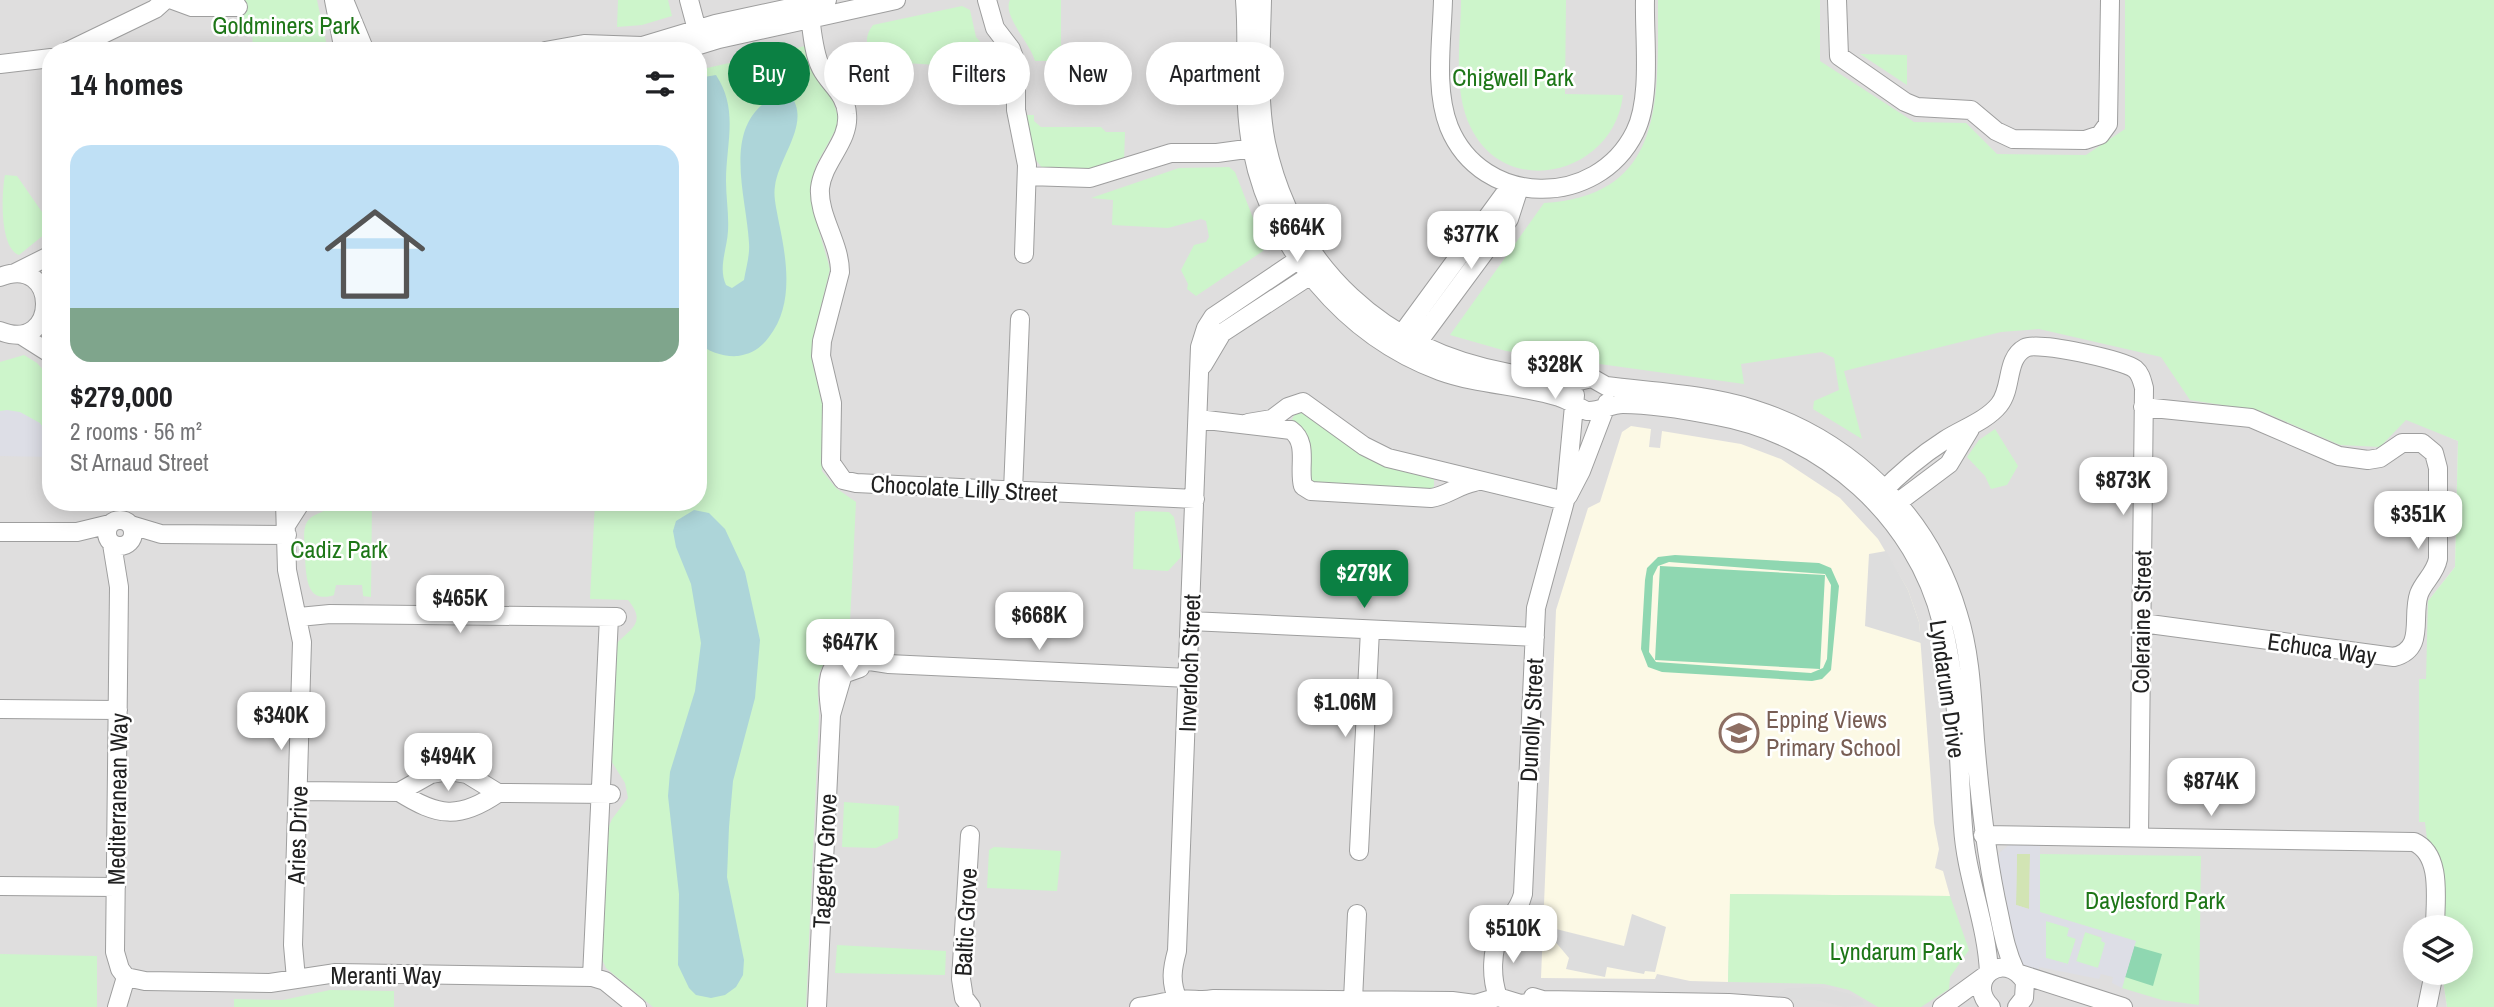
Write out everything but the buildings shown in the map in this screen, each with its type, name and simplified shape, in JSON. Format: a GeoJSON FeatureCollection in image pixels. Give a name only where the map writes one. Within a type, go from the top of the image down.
{"type":"FeatureCollection","features":[{"type":"Feature","properties":{"kind":"street"},"geometry":{"type":"LineString","coordinates":[[87,42],[155,9],[165,0]]}},
{"type":"Feature","properties":{"kind":"street"},"geometry":{"type":"LineString","coordinates":[[173,0],[192,7],[238,7]]}},
{"type":"Feature","properties":{"kind":"street"},"geometry":{"type":"LineString","coordinates":[[334,0],[342,42]]}},
{"type":"Feature","properties":{"kind":"street"},"geometry":{"type":"LineString","coordinates":[[344,0],[361,42]]}},
{"type":"Feature","properties":{"kind":"street"},"geometry":{"type":"LineString","coordinates":[[689,0],[698,36]]}},
{"type":"Feature","properties":{"kind":"street"},"geometry":{"type":"LineString","coordinates":[[809,11],[827,0]]}},
{"type":"Feature","properties":{"kind":"street"},"geometry":{"type":"LineString","coordinates":[[665,42],[809,11],[896,0]]}},
{"type":"Feature","properties":{"kind":"street"},"geometry":{"type":"LineString","coordinates":[[987,0],[993,25],[1011,49],[1016,63],[1016,110],[1027,176],[1024,254]]}},
{"type":"Feature","properties":{"kind":"street","name":"Lyndarum Drive"},"geometry":{"type":"LineString","coordinates":[[1245,0],[1247,101],[1259,147],[1267,199],[1305,255],[1362,326],[1404,345],[1489,369],[1565,383],[1580,383],[1592,378],[1606,386],[1720,401],[1776,418],[1833,446],[1931,550],[1959,615],[1967,651],[1983,835],[2005,944],[2017,972]]}},
{"type":"Feature","properties":{"kind":"street","name":"Lyndarum Drive"},"geometry":{"type":"LineString","coordinates":[[1259,147],[1262,0]]}},
{"type":"Feature","properties":{"kind":"street"},"geometry":{"type":"LineString","coordinates":[[1443,0],[1441,92],[1450,130],[1469,159],[1488,174],[1515,187],[1562,188],[1579,184],[1612,164],[1625,149],[1642,112],[1645,0]]}},
{"type":"Feature","properties":{"kind":"street"},"geometry":{"type":"LineString","coordinates":[[1836,2],[1839,56],[1905,102],[1917,107],[1971,110],[2006,138],[2085,139],[2101,135],[2109,116],[2110,0]]}},
{"type":"Feature","properties":{"kind":"street","name":"Chocolate Lilly Street"},"geometry":{"type":"LineString","coordinates":[[809,11],[820,66],[846,104],[848,116],[846,129],[827,163],[820,192],[840,259],[840,272],[821,348],[832,402],[831,457],[834,470],[843,480],[856,484],[1195,499]]}},
{"type":"Feature","properties":{"kind":"street"},"geometry":{"type":"LineString","coordinates":[[691,42],[698,36]]}},
{"type":"Feature","properties":{"kind":"street"},"geometry":{"type":"LineString","coordinates":[[0,64],[42,59]]}},
{"type":"Feature","properties":{"kind":"street"},"geometry":{"type":"LineString","coordinates":[[1027,176],[1090,178],[1171,153],[1259,147]]}},
{"type":"Feature","properties":{"kind":"street"},"geometry":{"type":"LineString","coordinates":[[1404,345],[1509,219],[1515,187]]}},
{"type":"Feature","properties":{"kind":"street","name":"Inverloch Street"},"geometry":{"type":"LineString","coordinates":[[1178,991],[1177,951],[1200,347],[1213,317],[1305,255]]}},
{"type":"Feature","properties":{"kind":"street"},"geometry":{"type":"LineString","coordinates":[[7,271],[42,258]]}},
{"type":"Feature","properties":{"kind":"street"},"geometry":{"type":"LineString","coordinates":[[7,271],[34,279],[42,292]]}},
{"type":"Feature","properties":{"kind":"street","name":"Inverloch Street"},"geometry":{"type":"LineString","coordinates":[[1199,374],[1222,333],[1317,271]]}},
{"type":"Feature","properties":{"kind":"street"},"geometry":{"type":"LineString","coordinates":[[8,336],[38,325],[42,316]]}},
{"type":"Feature","properties":{"kind":"street"},"geometry":{"type":"LineString","coordinates":[[1013,491],[1020,319]]}},
{"type":"Feature","properties":{"kind":"street"},"geometry":{"type":"LineString","coordinates":[[8,336],[42,350]]}},
{"type":"Feature","properties":{"kind":"street","name":"Lyndarum Drive"},"geometry":{"type":"LineString","coordinates":[[1404,345],[1440,371],[1487,384],[1542,393],[1576,403],[1587,411],[1626,404],[1746,422],[1785,437],[1824,458],[1886,501],[1915,556],[1942,621],[1955,714],[1964,837],[1988,946],[1987,974],[1981,991],[1990,1006]]}},
{"type":"Feature","properties":{"kind":"street","name":"Coleraine Street"},"geometry":{"type":"LineString","coordinates":[[1886,501],[1949,464],[1974,424],[2000,404],[2016,356],[2033,345],[2135,369],[2142,379],[2143,407],[2138,836]]}},
{"type":"Feature","properties":{"kind":"street"},"geometry":{"type":"LineString","coordinates":[[1576,403],[1574,394],[1580,383]]}},
{"type":"Feature","properties":{"kind":"street"},"geometry":{"type":"LineString","coordinates":[[1604,408],[1609,398],[1606,386]]}},
{"type":"Feature","properties":{"kind":"street"},"geometry":{"type":"LineString","coordinates":[[1248,423],[1272,419],[1296,403],[1308,404],[1376,452],[1432,467],[1449,475],[1473,476],[1565,501]]}},
{"type":"Feature","properties":{"kind":"street"},"geometry":{"type":"LineString","coordinates":[[1296,403],[1290,416],[1293,431],[1302,450],[1301,480],[1307,490],[1431,498],[1444,495],[1462,484],[1485,481]]}},
{"type":"Feature","properties":{"kind":"street","name":"Dunolly Street"},"geometry":{"type":"LineString","coordinates":[[1565,501],[1566,467],[1576,403]]}},
{"type":"Feature","properties":{"kind":"street","name":"Echuca Way"},"geometry":{"type":"LineString","coordinates":[[2142,623],[2394,657],[2406,652],[2415,639],[2420,592],[2436,568],[2438,559],[2438,468],[2434,453],[2422,443],[2402,443],[2380,458],[2368,460],[2339,456],[2251,418],[2143,407]]}},
{"type":"Feature","properties":{"kind":"street","name":"Dunolly Street"},"geometry":{"type":"LineString","coordinates":[[1498,990],[1499,936],[1520,906],[1523,894],[1538,598],[1565,501],[1581,471],[1604,408]]}},
{"type":"Feature","properties":{"kind":"street"},"geometry":{"type":"LineString","coordinates":[[1198,419],[1248,423],[1293,431]]}},
{"type":"Feature","properties":{"kind":"street"},"geometry":{"type":"LineString","coordinates":[[1431,498],[1440,484],[1432,467]]}},
{"type":"Feature","properties":{"kind":"street","name":"Mediterranean Way"},"geometry":{"type":"LineString","coordinates":[[118,511],[120,534],[115,952],[120,969],[126,976]]}},
{"type":"Feature","properties":{"kind":"street","name":"Mediterranean Way"},"geometry":{"type":"LineString","coordinates":[[120,534],[124,511]]}},
{"type":"Feature","properties":{"kind":"street","name":"Aries Drive"},"geometry":{"type":"LineString","coordinates":[[286,511],[287,570],[299,617],[302,653],[293,945],[296,979]]}},
{"type":"Feature","properties":{"kind":"street"},"geometry":{"type":"LineString","coordinates":[[0,532],[161,534],[287,529],[296,511]]}},
{"type":"Feature","properties":{"kind":"street"},"geometry":{"type":"LineString","coordinates":[[299,617],[324,614],[614,617],[606,794],[592,977]]}},
{"type":"Feature","properties":{"kind":"street"},"geometry":{"type":"LineString","coordinates":[[1190,621],[1535,637]]}},
{"type":"Feature","properties":{"kind":"street"},"geometry":{"type":"LineString","coordinates":[[1359,850],[1370,630]]}},
{"type":"Feature","properties":{"kind":"street","name":"Taggerty Grove"},"geometry":{"type":"LineString","coordinates":[[817,1007],[831,715],[827,680],[836,664],[853,657],[888,664],[1189,678]]}},
{"type":"Feature","properties":{"kind":"street"},"geometry":{"type":"LineString","coordinates":[[0,709],[118,710]]}},
{"type":"Feature","properties":{"kind":"street"},"geometry":{"type":"LineString","coordinates":[[298,791],[399,792],[431,774],[449,772],[467,774],[498,793]]}},
{"type":"Feature","properties":{"kind":"street"},"geometry":{"type":"LineString","coordinates":[[399,792],[424,807],[450,814],[467,811],[498,793],[606,794]]}},
{"type":"Feature","properties":{"kind":"street","name":"Baltic Grove"},"geometry":{"type":"LineString","coordinates":[[970,835],[961,979],[964,998],[971,1007]]}},
{"type":"Feature","properties":{"kind":"street"},"geometry":{"type":"LineString","coordinates":[[1983,835],[2394,839],[2413,842],[2424,848],[2430,858],[2434,877],[2435,915]]}},
{"type":"Feature","properties":{"kind":"street"},"geometry":{"type":"LineString","coordinates":[[0,886],[116,887]]}},
{"type":"Feature","properties":{"kind":"street"},"geometry":{"type":"LineString","coordinates":[[1353,1000],[1357,914]]}},
{"type":"Feature","properties":{"kind":"street"},"geometry":{"type":"LineString","coordinates":[[1943,1007],[1987,974],[2001,967],[2123,1007]]}},
{"type":"Feature","properties":{"kind":"street"},"geometry":{"type":"LineString","coordinates":[[2017,972],[2026,990],[2018,1006]]}},
{"type":"Feature","properties":{"kind":"street","name":"Meranti Way"},"geometry":{"type":"LineString","coordinates":[[126,976],[145,981],[270,983],[336,973],[592,977],[605,981],[637,1007]]}},
{"type":"Feature","properties":{"kind":"street"},"geometry":{"type":"LineString","coordinates":[[117,1007],[126,976]]}},
{"type":"Feature","properties":{"kind":"street"},"geometry":{"type":"LineString","coordinates":[[2427,1007],[2432,985]]}},
{"type":"Feature","properties":{"kind":"street"},"geometry":{"type":"LineString","coordinates":[[2437,985],[2440,1007]]}},
{"type":"Feature","properties":{"kind":"street"},"geometry":{"type":"LineString","coordinates":[[2018,1006],[2031,996],[2061,988]]}},
{"type":"Feature","properties":{"kind":"street"},"geometry":{"type":"LineString","coordinates":[[1143,1006],[1178,991],[1213,999],[1272,1003],[1353,1000],[1452,1001],[1475,1004],[1498,990],[1521,1004],[1543,1000],[1784,1007]]}},
{"type":"Feature","properties":{"kind":"street"},"geometry":{"type":"LineString","coordinates":[[1943,1007],[1977,1001],[1990,1006]]}},
{"type":"Feature","properties":{"kind":"shaded area"},"geometry":{"type":"Polygon","coordinates":[[[0,0],[2436,0],[2435,431],[2458,441],[2455,567],[2428,601],[2437,915],[2403,915],[2403,985],[2444,985],[2447,1007],[0,1007],[0,0]]]}},
{"type":"Feature","properties":{"kind":"shaded area"},"geometry":{"type":"Polygon","coordinates":[[[0,411],[20,412],[40,423],[42,457],[0,456],[0,411]]]}},
{"type":"Feature","properties":{"kind":"shaded area","name":"Epping Views Primary School"},"geometry":{"type":"Polygon","coordinates":[[[1631,426],[1651,429],[1649,447],[1660,448],[1662,431],[1741,444],[1781,459],[1840,498],[1878,539],[1908,590],[1919,622],[1934,823],[1939,849],[1935,868],[1943,871],[1950,896],[1731,894],[1728,982],[1690,981],[1657,974],[1655,979],[1541,978],[1556,610],[1588,508],[1600,502],[1622,432],[1631,426]]]}},
{"type":"Feature","properties":{"kind":"shaded area"},"geometry":{"type":"Polygon","coordinates":[[[1886,551],[1908,590],[1919,622],[1921,643],[1865,626],[1869,554],[1886,551]]]}},
{"type":"Feature","properties":{"kind":"shaded area"},"geometry":{"type":"Polygon","coordinates":[[[336,585],[362,585],[365,614],[330,614],[336,585]]]}},
{"type":"Feature","properties":{"kind":"shaded area"},"geometry":{"type":"Polygon","coordinates":[[[2040,844],[2040,912],[2136,941],[2122,988],[2112,983],[2113,977],[2101,974],[2099,979],[2039,967],[2039,976],[2019,964],[2007,928],[2007,905],[1998,859],[2000,852],[2009,845],[2040,844]],[[2017,854],[2016,905],[2029,909],[2030,854],[2017,854]],[[2046,921],[2046,958],[2068,964],[2076,939],[2067,936],[2069,928],[2046,921]],[[2085,932],[2076,961],[2098,968],[2105,943],[2101,941],[2102,937],[2085,932]]]}},
{"type":"Feature","properties":{"kind":"shaded area"},"geometry":{"type":"Polygon","coordinates":[[[1632,914],[1666,927],[1655,972],[1645,971],[1644,974],[1607,967],[1605,977],[1566,969],[1569,958],[1553,939],[1556,929],[1624,946],[1632,914]]]}},
{"type":"Feature","properties":{"kind":"shaded area"},"geometry":{"type":"Polygon","coordinates":[[[1821,987],[1850,994],[1862,1000],[1864,1005],[1844,1007],[1815,1000],[1771,999],[1787,988],[1821,987]]]}},
{"type":"Feature","properties":{"kind":"green space","name":"Goldminers Park"},"geometry":{"type":"Polygon","coordinates":[[[243,0],[317,0],[326,42],[253,42],[252,29],[244,22],[243,0]]]}},
{"type":"Feature","properties":{"kind":"green space"},"geometry":{"type":"Polygon","coordinates":[[[618,0],[668,0],[672,16],[642,25],[617,27],[618,0]]]}},
{"type":"Feature","properties":{"kind":"green space"},"geometry":{"type":"Polygon","coordinates":[[[1010,0],[1061,0],[1061,42],[1044,42],[1044,61],[1035,61],[1030,51],[1030,42],[1025,42],[1013,21],[1010,0]]]}},
{"type":"Feature","properties":{"kind":"green space","name":"Chigwell Park"},"geometry":{"type":"Polygon","coordinates":[[[1461,0],[1566,0],[1565,94],[1623,95],[1615,122],[1601,144],[1580,159],[1557,168],[1533,170],[1509,165],[1487,151],[1471,128],[1461,98],[1461,0]]]}},
{"type":"Feature","properties":{"kind":"green space"},"geometry":{"type":"Polygon","coordinates":[[[1658,0],[1820,0],[1820,61],[1914,122],[1966,123],[1997,154],[2086,155],[2125,129],[2125,0],[2494,0],[2494,1007],[2447,1007],[2444,985],[2473,985],[2473,915],[2436,915],[2425,822],[2419,822],[2419,679],[2426,679],[2428,601],[2455,567],[2458,441],[2406,420],[2380,447],[2340,445],[2261,411],[2190,400],[2161,357],[2039,329],[2001,332],[1844,371],[1862,439],[1813,409],[1814,401],[1839,390],[1834,358],[1822,352],[1741,364],[1744,384],[1506,351],[1450,335],[1544,203],[1585,196],[1614,181],[1635,160],[1648,133],[1657,70],[1658,0]]]}},
{"type":"Feature","properties":{"kind":"green space"},"geometry":{"type":"Polygon","coordinates":[[[962,6],[970,10],[976,37],[980,42],[928,42],[928,64],[914,64],[914,42],[867,42],[873,25],[962,6]]]}},
{"type":"Feature","properties":{"kind":"green space"},"geometry":{"type":"Polygon","coordinates":[[[1860,54],[1907,55],[1907,85],[1860,54]]]}},
{"type":"Feature","properties":{"kind":"green space"},"geometry":{"type":"Polygon","coordinates":[[[728,63],[728,105],[810,105],[810,64],[824,87],[824,105],[834,105],[838,116],[837,127],[816,165],[811,187],[815,217],[830,269],[812,343],[813,366],[824,407],[822,471],[836,488],[856,502],[849,642],[829,658],[818,681],[819,716],[806,1007],[653,1007],[606,968],[601,957],[607,831],[612,819],[628,798],[625,783],[610,759],[616,644],[637,620],[634,608],[628,600],[590,599],[595,511],[707,511],[707,68],[728,63]]]}},
{"type":"Feature","properties":{"kind":"green space"},"geometry":{"type":"Polygon","coordinates":[[[1025,115],[1034,115],[1034,121],[1041,127],[1101,127],[1106,132],[1125,132],[1124,161],[1097,170],[1043,169],[1036,160],[1025,115]]]}},
{"type":"Feature","properties":{"kind":"green space"},"geometry":{"type":"Polygon","coordinates":[[[1229,167],[1235,172],[1264,246],[1263,251],[1196,296],[1187,289],[1188,284],[1181,270],[1194,245],[1206,242],[1209,237],[1206,221],[1201,219],[1168,228],[1112,225],[1113,200],[1091,198],[1179,168],[1229,167]]]}},
{"type":"Feature","properties":{"kind":"green space"},"geometry":{"type":"Polygon","coordinates":[[[5,175],[17,176],[42,212],[42,236],[19,255],[8,243],[5,232],[5,175]]]}},
{"type":"Feature","properties":{"kind":"green space"},"geometry":{"type":"Polygon","coordinates":[[[24,355],[42,369],[42,454],[0,453],[0,362],[24,355]]]}},
{"type":"Feature","properties":{"kind":"green space"},"geometry":{"type":"Polygon","coordinates":[[[1298,409],[1434,476],[1434,486],[1431,490],[1310,484],[1292,419],[1298,409]]]}},
{"type":"Feature","properties":{"kind":"green space"},"geometry":{"type":"Polygon","coordinates":[[[1995,429],[2018,466],[2007,485],[1991,489],[1985,476],[1967,457],[1979,440],[1995,429]]]}},
{"type":"Feature","properties":{"kind":"green space","name":"Cadiz Park"},"geometry":{"type":"Polygon","coordinates":[[[324,511],[372,511],[371,597],[362,596],[361,585],[325,597],[312,591],[306,571],[304,533],[305,525],[313,516],[324,511]]]}},
{"type":"Feature","properties":{"kind":"green space"},"geometry":{"type":"Polygon","coordinates":[[[1135,512],[1169,512],[1174,517],[1181,557],[1168,571],[1133,569],[1135,512]]]}},
{"type":"Feature","properties":{"kind":"green space"},"geometry":{"type":"Polygon","coordinates":[[[1675,555],[1819,563],[1831,568],[1839,586],[1831,670],[1822,679],[1812,681],[1662,672],[1648,667],[1641,649],[1645,580],[1647,568],[1658,557],[1675,555]],[[1669,562],[1658,566],[1653,576],[1649,652],[1656,662],[1811,673],[1823,668],[1827,659],[1831,585],[1825,574],[1669,562]]]}},
{"type":"Feature","properties":{"kind":"green space"},"geometry":{"type":"Polygon","coordinates":[[[1660,566],[1825,575],[1820,669],[1655,660],[1660,566]]]}},
{"type":"Feature","properties":{"kind":"green space"},"geometry":{"type":"Polygon","coordinates":[[[844,802],[899,806],[898,838],[876,848],[842,847],[844,802]]]}},
{"type":"Feature","properties":{"kind":"green space"},"geometry":{"type":"Polygon","coordinates":[[[994,847],[1061,851],[1057,891],[987,888],[989,850],[994,847]]]}},
{"type":"Feature","properties":{"kind":"green space"},"geometry":{"type":"Polygon","coordinates":[[[2017,854],[2030,854],[2029,909],[2016,905],[2017,854]]]}},
{"type":"Feature","properties":{"kind":"green space","name":"Daylesford Park"},"geometry":{"type":"Polygon","coordinates":[[[2040,854],[2201,856],[2199,1005],[2162,1000],[2122,988],[2135,941],[2039,912],[2040,854]]]}},
{"type":"Feature","properties":{"kind":"green space","name":"Lyndarum Park"},"geometry":{"type":"Polygon","coordinates":[[[1730,894],[1950,896],[1969,950],[1950,977],[1949,989],[1921,1007],[1878,1007],[1849,990],[1824,984],[1728,982],[1730,894]]]}},
{"type":"Feature","properties":{"kind":"green space"},"geometry":{"type":"Polygon","coordinates":[[[2046,921],[2070,928],[2076,938],[2068,964],[2046,958],[2046,921]]]}},
{"type":"Feature","properties":{"kind":"green space"},"geometry":{"type":"Polygon","coordinates":[[[2085,932],[2102,938],[2106,943],[2098,968],[2076,962],[2085,932]]]}},
{"type":"Feature","properties":{"kind":"green space"},"geometry":{"type":"Polygon","coordinates":[[[837,945],[946,951],[945,975],[835,973],[837,945]]]}},
{"type":"Feature","properties":{"kind":"green space"},"geometry":{"type":"Polygon","coordinates":[[[2134,946],[2162,954],[2153,986],[2125,977],[2134,946]]]}},
{"type":"Feature","properties":{"kind":"green space"},"geometry":{"type":"Polygon","coordinates":[[[0,954],[97,956],[97,1007],[0,1007],[0,954]]]}},
{"type":"Feature","properties":{"kind":"green space"},"geometry":{"type":"Polygon","coordinates":[[[330,990],[394,991],[394,1007],[234,1007],[234,999],[283,1000],[330,990]]]}},
{"type":"Feature","properties":{"kind":"water"},"geometry":{"type":"Polygon","coordinates":[[[716,75],[727,101],[730,127],[726,181],[728,231],[723,272],[726,285],[732,288],[744,280],[749,252],[741,169],[744,133],[751,117],[762,105],[796,105],[797,117],[796,128],[775,190],[786,267],[785,297],[777,324],[763,344],[751,352],[727,356],[707,349],[707,76],[716,75]]]}},
{"type":"Feature","properties":{"kind":"water"},"geometry":{"type":"Polygon","coordinates":[[[692,511],[699,511],[709,513],[725,529],[745,572],[760,640],[755,698],[733,781],[729,827],[727,877],[744,960],[743,975],[736,987],[725,995],[711,998],[696,995],[689,988],[678,965],[679,894],[668,796],[670,772],[695,691],[701,643],[691,584],[676,547],[673,531],[676,521],[692,511]]]}},
{"type":"Feature","properties":{"kind":"place","name":"Epping Views Primary School"},"geometry":{"type":"Point","coordinates":[1739,733]}}]}
